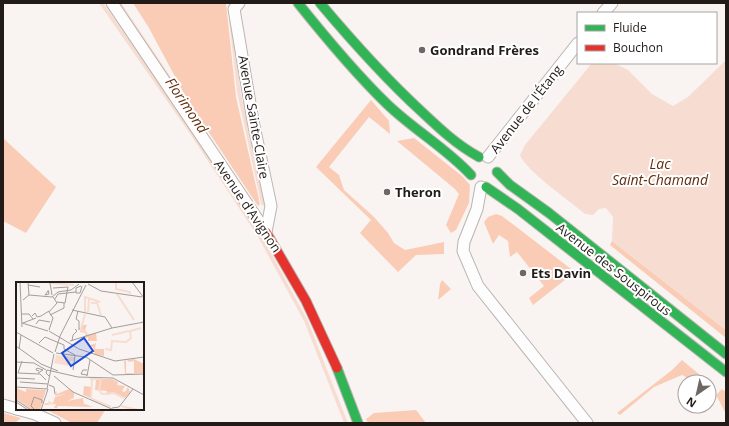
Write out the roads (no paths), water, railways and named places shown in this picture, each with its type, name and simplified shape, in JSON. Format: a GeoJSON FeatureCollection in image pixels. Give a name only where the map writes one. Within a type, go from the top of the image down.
{"type":"FeatureCollection","features":[{"type":"Feature","properties":{"kind":"main road"},"geometry":{"type":"LineString","coordinates":[[298,3],[332,45],[387,104],[420,133],[455,158],[471,175],[475,182],[484,187],[494,182],[497,172],[495,164],[484,157],[470,152],[448,136],[399,91],[366,57],[320,3]]}},
{"type":"Feature","properties":{"kind":"main road"},"geometry":{"type":"LineString","coordinates":[[471,175],[473,163],[484,157]]}},
{"type":"Feature","properties":{"kind":"main road","name":"Avenue des Souspirous"},"geometry":{"type":"LineString","coordinates":[[497,172],[510,185],[537,204],[726,354]]}},
{"type":"Feature","properties":{"kind":"main road","name":"Avenue des Souspirous"},"geometry":{"type":"LineString","coordinates":[[484,187],[518,209],[726,372]]}},
{"type":"Feature","properties":{"kind":"main road","name":"Avenue d'Avignon"},"geometry":{"type":"LineString","coordinates":[[266,232],[286,261],[326,338],[358,423]]}},
{"type":"Feature","properties":{"kind":"street","name":"Avenue d'Avignon"},"geometry":{"type":"LineString","coordinates":[[112,3],[266,232]]}},
{"type":"Feature","properties":{"kind":"street","name":"Avenue Sainte-Claire"},"geometry":{"type":"LineString","coordinates":[[239,3],[234,9],[253,121],[271,206],[266,232]]}},
{"type":"Feature","properties":{"kind":"street"},"geometry":{"type":"LineString","coordinates":[[604,12],[612,3]]}},
{"type":"Feature","properties":{"kind":"street","name":"Avenue de l'Étang"},"geometry":{"type":"LineString","coordinates":[[484,157],[577,44]]}},
{"type":"Feature","properties":{"kind":"street"},"geometry":{"type":"LineString","coordinates":[[484,187],[463,251],[478,286],[587,423]]}},
{"type":"Feature","properties":{"kind":"street"},"geometry":{"type":"LineString","coordinates":[[3,405],[16,409]]}},
{"type":"Feature","properties":{"kind":"street"},"geometry":{"type":"LineString","coordinates":[[21,410],[35,414],[54,423]]}},
{"type":"Feature","properties":{"kind":"water","name":"Lac Saint-Chamand"},"geometry":{"type":"Polygon","coordinates":[[[726,60],[726,330],[612,241],[613,217],[606,208],[599,209],[593,215],[585,214],[539,177],[524,162],[520,155],[525,145],[591,64],[616,64],[628,70],[652,94],[673,106],[688,97],[726,60]]]}},
{"type":"Feature","properties":{"kind":"waterway"},"geometry":{"type":"LineString","coordinates":[[101,3],[193,135],[259,235],[306,321],[346,423]]}},
{"type":"Feature","properties":{"kind":"waterway","name":"Florimond"},"geometry":{"type":"LineString","coordinates":[[119,3],[204,130]]}},
{"type":"Feature","properties":{"kind":"waterway"},"geometry":{"type":"LineString","coordinates":[[231,22],[239,93],[263,204]]}},
{"type":"Feature","properties":{"kind":"place","name":"Gondrand Frères"},"geometry":{"type":"Point","coordinates":[422,50]}},
{"type":"Feature","properties":{"kind":"place","name":"Theron"},"geometry":{"type":"Point","coordinates":[387,192]}},
{"type":"Feature","properties":{"kind":"place","name":"Ets Davin"},"geometry":{"type":"Point","coordinates":[523,273]}}]}
